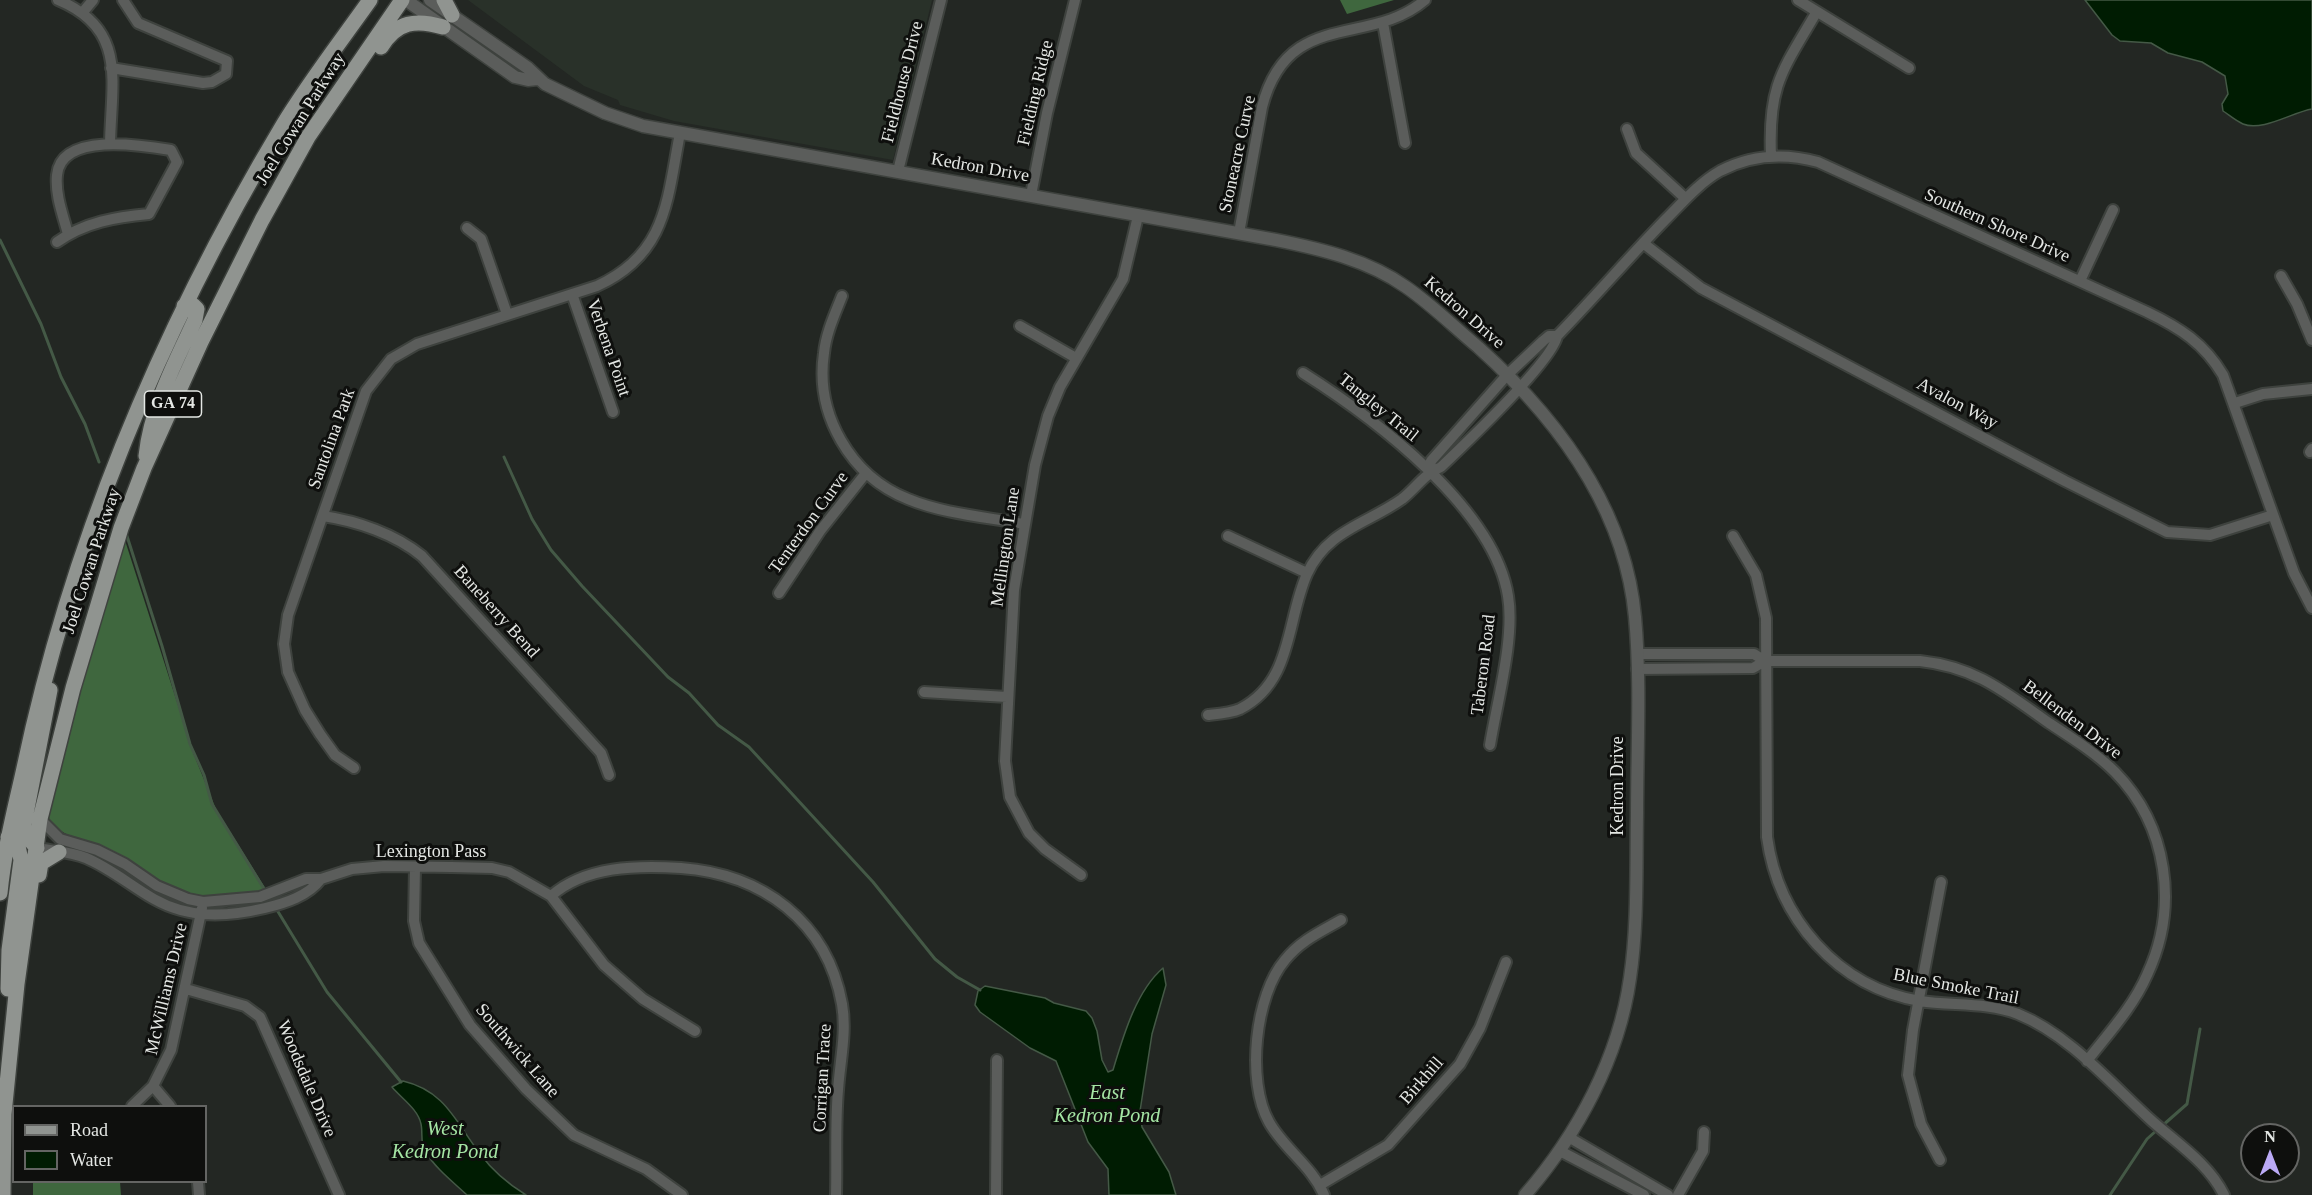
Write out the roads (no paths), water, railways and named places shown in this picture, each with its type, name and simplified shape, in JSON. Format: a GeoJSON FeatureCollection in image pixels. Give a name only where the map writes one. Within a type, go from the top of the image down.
{"type":"FeatureCollection","features":[{"type":"Feature","properties":{"kind":"main road"},"geometry":{"type":"LineString","coordinates":[[350,29],[357,0]]}},
{"type":"Feature","properties":{"kind":"main road","name":"Joel Cowan Parkway"},"geometry":{"type":"LineString","coordinates":[[0,893],[4,837],[33,720],[47,665],[97,508],[184,306],[284,123],[370,0]]}},
{"type":"Feature","properties":{"kind":"main road"},"geometry":{"type":"LineString","coordinates":[[308,137],[316,116],[387,10],[389,0]]}},
{"type":"Feature","properties":{"kind":"main road","name":"Joel Cowan Parkway"},"geometry":{"type":"LineString","coordinates":[[3,1195],[7,1091],[21,947],[40,819],[73,687],[121,528],[144,468],[223,297],[308,137],[406,0]]}},
{"type":"Feature","properties":{"kind":"main road"},"geometry":{"type":"LineString","coordinates":[[308,137],[331,120],[389,35],[401,25],[416,21],[448,21],[444,0]]}},
{"type":"Feature","properties":{"kind":"main road"},"geometry":{"type":"LineString","coordinates":[[144,468],[148,436],[162,395],[195,320],[196,309],[193,305],[184,306]]}},
{"type":"Feature","properties":{"kind":"main road"},"geometry":{"type":"LineString","coordinates":[[37,848],[24,833],[24,824],[46,718],[50,690],[47,665]]}},
{"type":"Feature","properties":{"kind":"main road"},"geometry":{"type":"LineString","coordinates":[[0,822],[20,743],[33,720]]}},
{"type":"Feature","properties":{"kind":"main road"},"geometry":{"type":"LineString","coordinates":[[4,837],[18,846],[21,860],[9,950],[8,993],[14,1024]]}},
{"type":"Feature","properties":{"kind":"main road"},"geometry":{"type":"LineString","coordinates":[[21,947],[30,930],[41,863],[59,852]]}},
{"type":"Feature","properties":{"kind":"street"},"geometry":{"type":"LineString","coordinates":[[58,0],[83,12],[104,33],[110,50],[111,68],[110,144]]}},
{"type":"Feature","properties":{"kind":"street"},"geometry":{"type":"LineString","coordinates":[[83,12],[93,0]]}},
{"type":"Feature","properties":{"kind":"street"},"geometry":{"type":"LineString","coordinates":[[111,68],[203,83],[212,82],[226,74],[227,61],[138,23],[123,0]]}},
{"type":"Feature","properties":{"kind":"street","name":"Kedron Drive"},"geometry":{"type":"LineString","coordinates":[[406,0],[448,21],[528,68],[537,80],[611,115],[644,126],[1318,249],[1386,275],[1438,312],[1520,387],[1551,421],[1577,456],[1606,512],[1628,580],[1635,616],[1637,654],[1635,904],[1630,980],[1612,1047],[1570,1138],[1525,1195]]}},
{"type":"Feature","properties":{"kind":"street","name":"Kedron Drive"},"geometry":{"type":"LineString","coordinates":[[430,0],[448,21]]}},
{"type":"Feature","properties":{"kind":"street","name":"Fieldhouse Drive"},"geometry":{"type":"LineString","coordinates":[[898,171],[940,0]]}},
{"type":"Feature","properties":{"kind":"street","name":"Fielding Ridge"},"geometry":{"type":"LineString","coordinates":[[1031,195],[1047,114],[1075,0]]}},
{"type":"Feature","properties":{"kind":"street","name":"Stoneacre Curve"},"geometry":{"type":"LineString","coordinates":[[1239,233],[1262,107],[1273,79],[1297,51],[1315,39],[1343,30],[1383,23],[1425,0]]}},
{"type":"Feature","properties":{"kind":"street"},"geometry":{"type":"LineString","coordinates":[[1798,0],[1909,68]]}},
{"type":"Feature","properties":{"kind":"street"},"geometry":{"type":"LineString","coordinates":[[1771,156],[1771,110],[1776,84],[1816,13]]}},
{"type":"Feature","properties":{"kind":"street"},"geometry":{"type":"LineString","coordinates":[[1383,23],[1405,143]]}},
{"type":"Feature","properties":{"kind":"street"},"geometry":{"type":"LineString","coordinates":[[1627,129],[1636,153],[1686,198]]}},
{"type":"Feature","properties":{"kind":"street","name":"Santolina Park"},"geometry":{"type":"LineString","coordinates":[[354,768],[335,755],[320,734],[298,697],[285,658],[288,615],[360,404],[378,374],[391,359],[417,344],[597,286],[624,272],[639,260],[653,239],[665,213],[680,133]]}},
{"type":"Feature","properties":{"kind":"street"},"geometry":{"type":"LineString","coordinates":[[57,242],[68,234],[107,219],[149,214],[177,162],[171,150],[110,144],[79,147],[61,159],[57,174],[57,194],[68,234]]}},
{"type":"Feature","properties":{"kind":"street","name":"Southern Shore Drive"},"geometry":{"type":"LineString","coordinates":[[1429,472],[1441,467],[1520,387],[1553,347],[1557,336],[1686,198],[1721,171],[1738,163],[1771,156],[1799,157],[1818,162],[2080,281],[2192,336],[2213,358],[2235,404],[2294,573],[2312,608]]}},
{"type":"Feature","properties":{"kind":"street"},"geometry":{"type":"LineString","coordinates":[[2080,281],[2114,210]]}},
{"type":"Feature","properties":{"kind":"street","name":"Mellington Lane"},"geometry":{"type":"LineString","coordinates":[[1082,874],[1045,849],[1029,832],[1010,797],[1005,761],[1016,572],[1043,432],[1060,387],[1123,279],[1138,216]]}},
{"type":"Feature","properties":{"kind":"street"},"geometry":{"type":"LineString","coordinates":[[467,228],[481,239],[507,314]]}},
{"type":"Feature","properties":{"kind":"street","name":"Avalon Way"},"geometry":{"type":"LineString","coordinates":[[1643,243],[1701,288],[2065,481],[2167,532],[2210,535],[2273,515]]}},
{"type":"Feature","properties":{"kind":"street"},"geometry":{"type":"LineString","coordinates":[[2281,276],[2312,340]]}},
{"type":"Feature","properties":{"kind":"street","name":"Verbena Point"},"geometry":{"type":"LineString","coordinates":[[572,294],[613,412]]}},
{"type":"Feature","properties":{"kind":"street"},"geometry":{"type":"LineString","coordinates":[[842,296],[824,351],[825,405],[841,441],[866,472],[896,494],[917,502],[1024,524]]}},
{"type":"Feature","properties":{"kind":"street"},"geometry":{"type":"LineString","coordinates":[[1020,326],[1076,358]]}},
{"type":"Feature","properties":{"kind":"street","name":"Southern Shore Drive"},"geometry":{"type":"LineString","coordinates":[[1429,472],[1431,461],[1508,375],[1549,336],[1557,336]]}},
{"type":"Feature","properties":{"kind":"street","name":"Tangley Trail"},"geometry":{"type":"LineString","coordinates":[[1304,373],[1364,415],[1429,472]]}},
{"type":"Feature","properties":{"kind":"street"},"geometry":{"type":"LineString","coordinates":[[2235,404],[2264,394],[2312,389]]}},
{"type":"Feature","properties":{"kind":"street","name":"Tenterdon Curve"},"geometry":{"type":"LineString","coordinates":[[779,593],[820,531],[866,472]]}},
{"type":"Feature","properties":{"kind":"street"},"geometry":{"type":"LineString","coordinates":[[1208,715],[1238,710],[1263,691],[1272,679],[1287,648],[1307,573],[1332,540],[1352,525],[1383,511],[1404,497],[1429,472]]}},
{"type":"Feature","properties":{"kind":"street","name":"Taberon Road"},"geometry":{"type":"LineString","coordinates":[[1429,472],[1468,512],[1483,532],[1500,565],[1508,597],[1506,655],[1490,745]]}},
{"type":"Feature","properties":{"kind":"street","name":"Baneberry Bend"},"geometry":{"type":"LineString","coordinates":[[323,516],[339,519],[399,540],[422,556],[601,753],[609,776]]}},
{"type":"Feature","properties":{"kind":"street"},"geometry":{"type":"LineString","coordinates":[[1228,536],[1307,573]]}},
{"type":"Feature","properties":{"kind":"street","name":"Blue Smoke Trail"},"geometry":{"type":"LineString","coordinates":[[1733,536],[1756,575],[1766,618],[1767,837],[1776,879],[1788,907],[1805,934],[1848,972],[1882,990],[1919,1000],[1990,1007],[2016,1013],[2044,1027],[2087,1061],[2207,1168],[2224,1195]]}},
{"type":"Feature","properties":{"kind":"street","name":"Bellenden Drive"},"geometry":{"type":"LineString","coordinates":[[1637,654],[1754,654],[1765,661]]}},
{"type":"Feature","properties":{"kind":"street","name":"Bellenden Drive"},"geometry":{"type":"LineString","coordinates":[[1637,669],[1753,668],[1765,661],[1920,661],[1963,669],[1991,682],[2086,748],[2114,771],[2131,790],[2148,819],[2163,865],[2166,896],[2163,927],[2147,977],[2126,1010],[2087,1061]]}},
{"type":"Feature","properties":{"kind":"street"},"geometry":{"type":"LineString","coordinates":[[924,692],[1007,698]]}},
{"type":"Feature","properties":{"kind":"street","name":"Lexington Pass"},"geometry":{"type":"LineString","coordinates":[[40,819],[60,839],[97,850],[133,869],[157,886],[188,899],[203,902],[261,897],[306,879],[321,879],[352,869],[492,868],[518,876],[551,896],[603,965],[644,999],[695,1030]]}},
{"type":"Feature","properties":{"kind":"street","name":"Lexington Pass"},"geometry":{"type":"LineString","coordinates":[[37,848],[85,858],[156,900],[180,911],[201,914],[242,914],[284,903],[313,889],[321,879]]}},
{"type":"Feature","properties":{"kind":"street","name":"Southwick Lane"},"geometry":{"type":"LineString","coordinates":[[415,867],[414,921],[419,943],[470,1025],[526,1089],[574,1135],[646,1170],[682,1195]]}},
{"type":"Feature","properties":{"kind":"street","name":"Corrigan Trace"},"geometry":{"type":"LineString","coordinates":[[551,896],[565,884],[587,875],[615,869],[676,868],[720,872],[754,885],[793,912],[812,935],[827,960],[836,979],[842,1005],[844,1035],[837,1117],[836,1195]]}},
{"type":"Feature","properties":{"kind":"street"},"geometry":{"type":"LineString","coordinates":[[125,880],[133,869]]}},
{"type":"Feature","properties":{"kind":"street"},"geometry":{"type":"LineString","coordinates":[[1940,1160],[1921,1124],[1908,1075],[1908,1056],[1941,882]]}},
{"type":"Feature","properties":{"kind":"street","name":"McWilliams Drive"},"geometry":{"type":"LineString","coordinates":[[134,1105],[153,1086],[171,1050],[203,902]]}},
{"type":"Feature","properties":{"kind":"street"},"geometry":{"type":"LineString","coordinates":[[1322,1190],[1268,1121],[1258,1093],[1256,1062],[1263,1009],[1275,974],[1300,945],[1341,920]]}},
{"type":"Feature","properties":{"kind":"street","name":"Birkhill"},"geometry":{"type":"LineString","coordinates":[[1322,1190],[1388,1145],[1460,1064],[1480,1028],[1506,962]]}},
{"type":"Feature","properties":{"kind":"street","name":"Woodsdale Drive"},"geometry":{"type":"LineString","coordinates":[[186,989],[245,1006],[260,1017],[339,1195]]}},
{"type":"Feature","properties":{"kind":"street"},"geometry":{"type":"LineString","coordinates":[[996,1195],[997,1060]]}},
{"type":"Feature","properties":{"kind":"street"},"geometry":{"type":"LineString","coordinates":[[153,1086],[168,1105]]}},
{"type":"Feature","properties":{"kind":"street"},"geometry":{"type":"LineString","coordinates":[[7,1091],[13,1105]]}},
{"type":"Feature","properties":{"kind":"street"},"geometry":{"type":"LineString","coordinates":[[1678,1195],[1703,1151],[1704,1132]]}},
{"type":"Feature","properties":{"kind":"street"},"geometry":{"type":"LineString","coordinates":[[1570,1138],[1668,1195]]}},
{"type":"Feature","properties":{"kind":"street"},"geometry":{"type":"LineString","coordinates":[[4,1151],[12,1141]]}},
{"type":"Feature","properties":{"kind":"street"},"geometry":{"type":"LineString","coordinates":[[1560,1151],[1644,1195]]}},
{"type":"Feature","properties":{"kind":"water"},"geometry":{"type":"Polygon","coordinates":[[[2085,0],[2312,0],[2312,109],[2268,124],[2251,126],[2240,123],[2223,111],[2222,104],[2228,94],[2225,76],[2202,62],[2168,53],[2151,43],[2120,41],[2112,35],[2085,0]]]}},
{"type":"Feature","properties":{"kind":"water","name":"East Kedron Pond"},"geometry":{"type":"Polygon","coordinates":[[[1163,968],[1166,985],[1152,1034],[1140,1111],[1142,1127],[1169,1172],[1176,1195],[1109,1195],[1108,1169],[1088,1142],[1056,1061],[1030,1048],[980,1012],[975,1005],[978,991],[985,986],[1045,998],[1054,1003],[1086,1011],[1092,1018],[1097,1031],[1102,1060],[1108,1072],[1113,1070],[1126,1029],[1138,1002],[1145,989],[1163,968]]]}},
{"type":"Feature","properties":{"kind":"water","name":"West Kedron Pond"},"geometry":{"type":"Polygon","coordinates":[[[403,1081],[430,1092],[440,1100],[490,1166],[526,1195],[467,1195],[450,1180],[425,1151],[421,1124],[416,1113],[392,1087],[403,1081]]]}},
{"type":"Feature","properties":{"kind":"waterway"},"geometry":{"type":"LineString","coordinates":[[0,240],[41,324],[61,377],[85,424],[99,462]]}},
{"type":"Feature","properties":{"kind":"waterway"},"geometry":{"type":"LineString","coordinates":[[504,457],[532,519],[551,550],[582,586],[668,677],[689,693],[718,725],[749,747],[873,882],[935,959],[957,977],[980,990]]}},
{"type":"Feature","properties":{"kind":"waterway"},"geometry":{"type":"LineString","coordinates":[[126,533],[190,744],[204,775],[212,804],[266,892]]}},
{"type":"Feature","properties":{"kind":"waterway"},"geometry":{"type":"LineString","coordinates":[[277,910],[327,992],[401,1082]]}},
{"type":"Feature","properties":{"kind":"waterway"},"geometry":{"type":"LineString","coordinates":[[2162,1126],[2187,1104],[2200,1029]]}},
{"type":"Feature","properties":{"kind":"waterway"},"geometry":{"type":"LineString","coordinates":[[2110,1195],[2147,1139],[2157,1130]]}}]}
